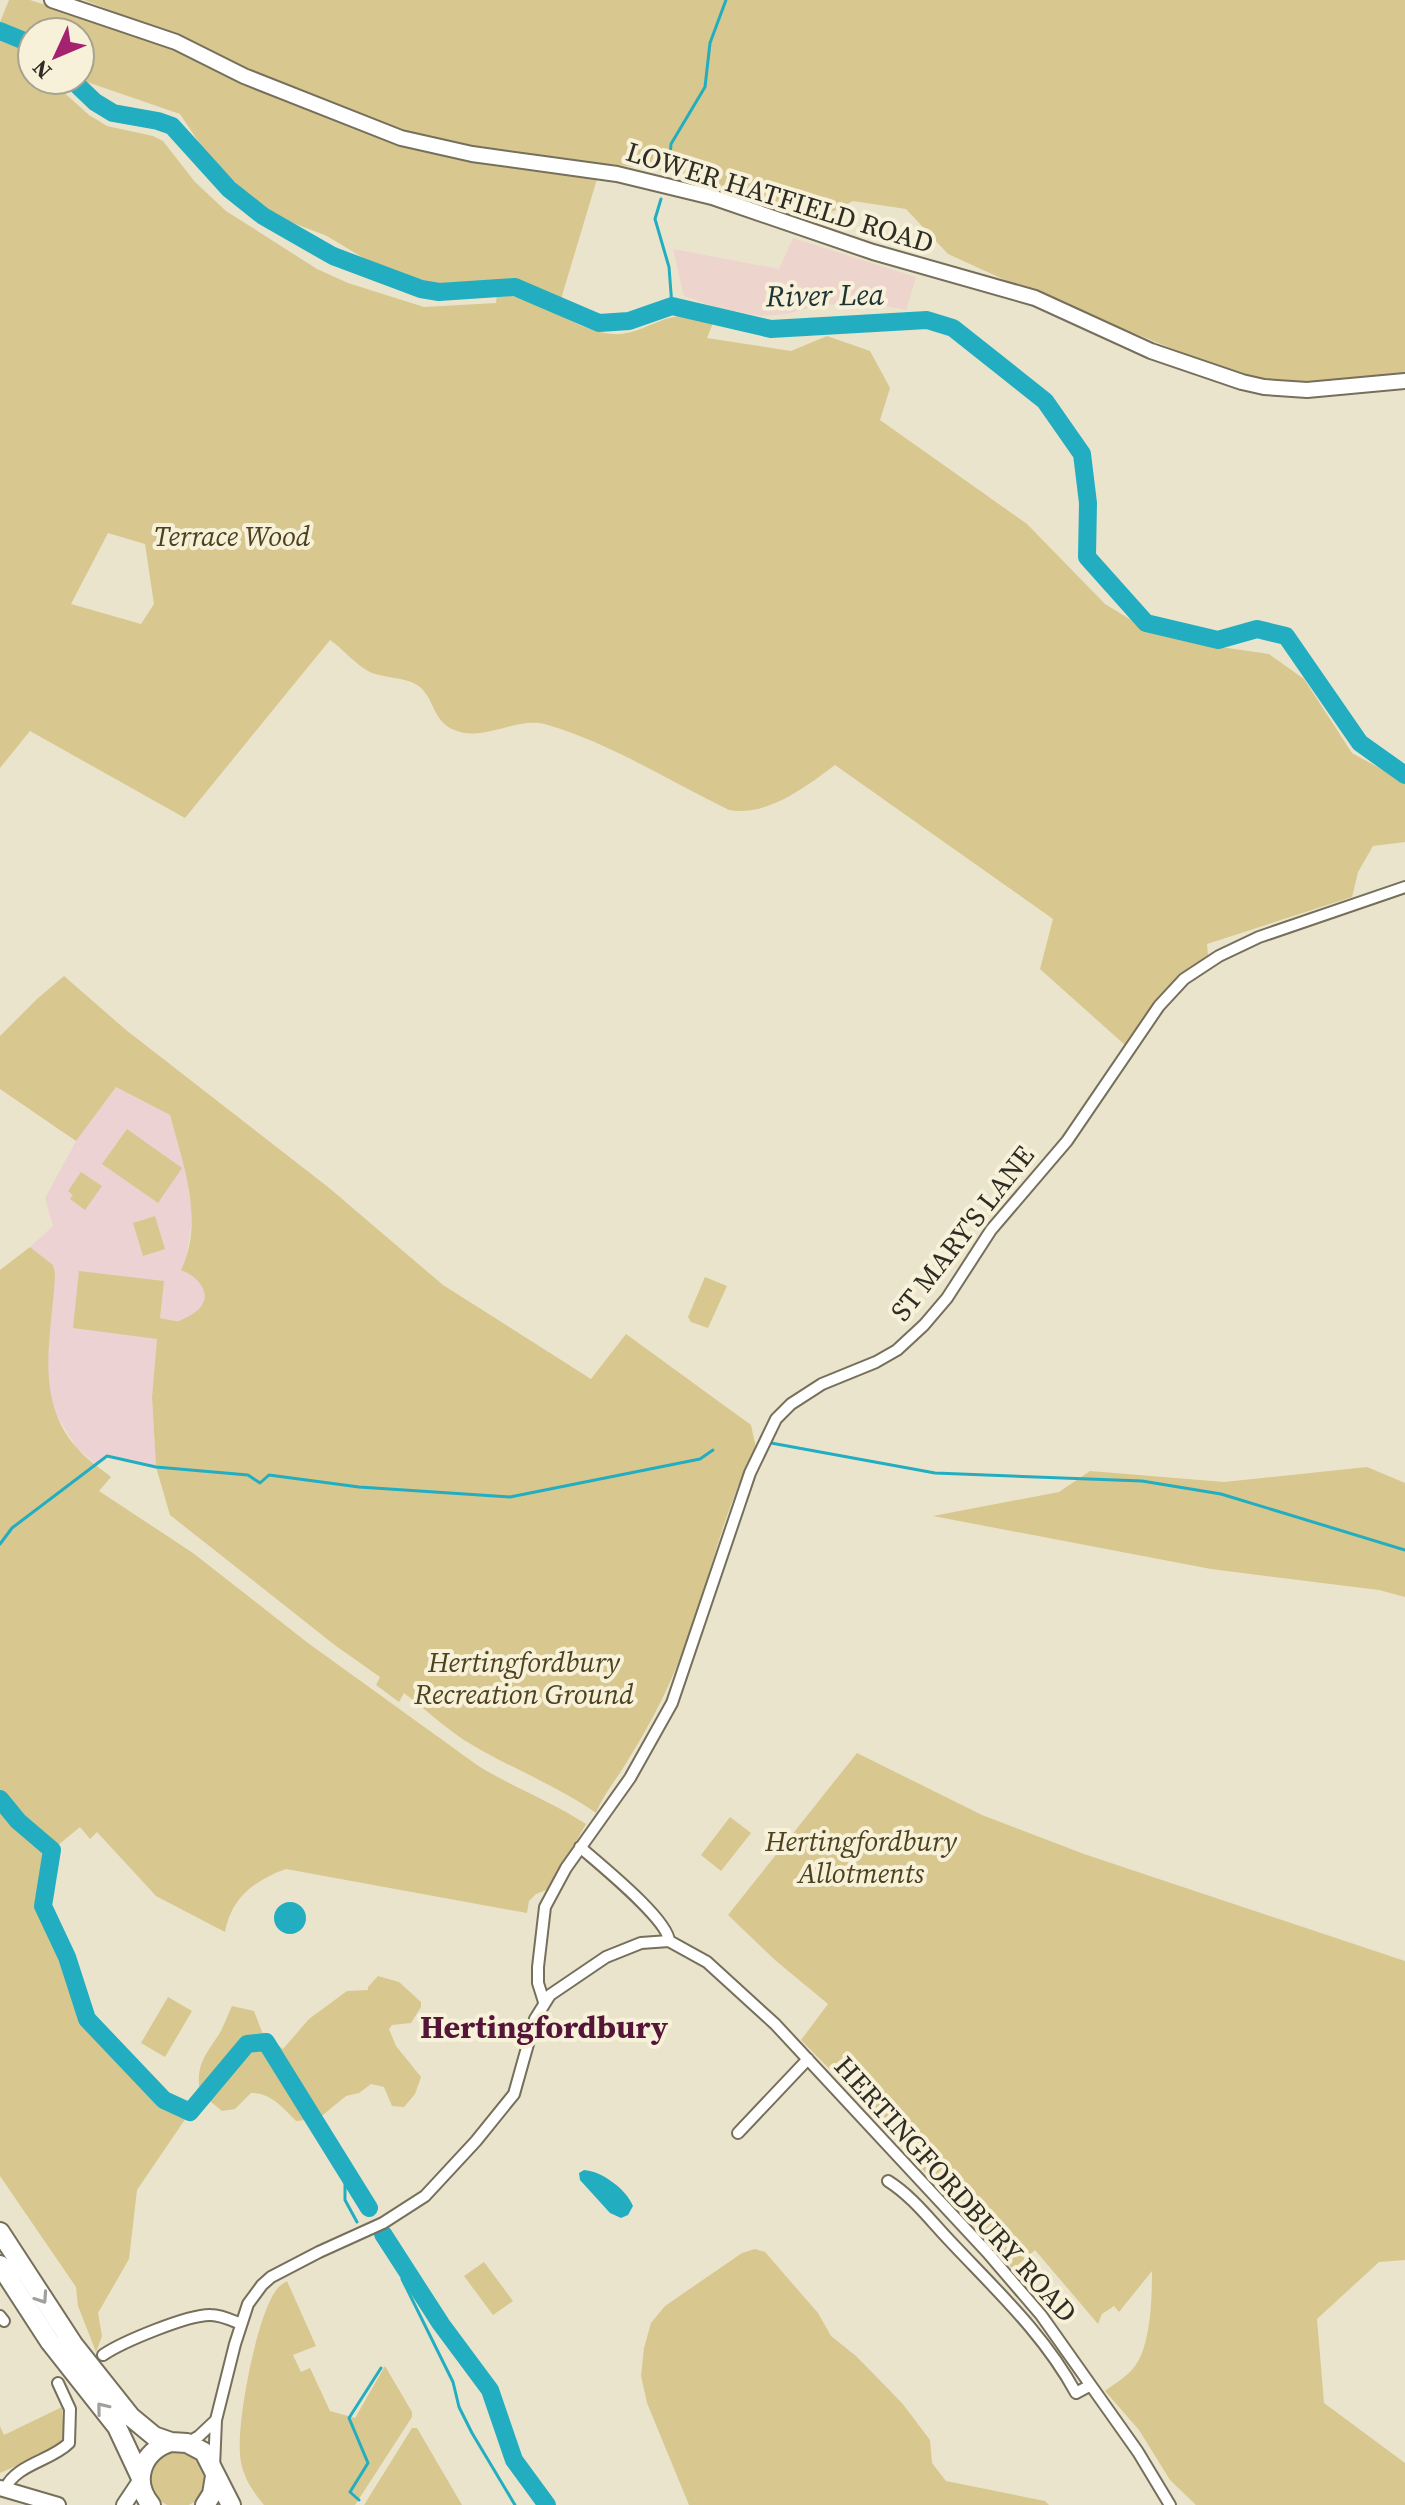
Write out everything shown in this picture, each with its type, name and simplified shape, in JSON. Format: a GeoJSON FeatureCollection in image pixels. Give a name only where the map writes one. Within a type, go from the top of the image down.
{"type":"FeatureCollection","features":[{"type":"Feature","properties":{"kind":"highway"},"geometry":{"type":"LineString","coordinates":[[0,2232],[73,2344],[122,2407],[142,2429],[204,2452],[231,2505]]}},
{"type":"Feature","properties":{"kind":"highway"},"geometry":{"type":"LineString","coordinates":[[0,2265],[50,2342],[117,2427],[140,2479],[142,2492],[151,2505]]}},
{"type":"Feature","properties":{"kind":"highway"},"geometry":{"type":"LineString","coordinates":[[140,2479],[153,2450],[179,2442]]}},
{"type":"Feature","properties":{"kind":"highway"},"geometry":{"type":"LineString","coordinates":[[205,2505],[212,2494],[214,2472]]}},
{"type":"Feature","properties":{"kind":"main road","name":"LOWER HATFIELD ROAD"},"geometry":{"type":"LineString","coordinates":[[52,0],[176,42],[244,76],[401,138],[472,154],[617,174],[712,197],[873,252],[1035,298],[1151,351],[1242,382],[1307,390],[1405,381]]}},
{"type":"Feature","properties":{"kind":"main road"},"geometry":{"type":"LineString","coordinates":[[124,2505],[140,2479]]}},
{"type":"Feature","properties":{"kind":"main road"},"geometry":{"type":"LineString","coordinates":[[3,2488],[58,2505]]}},
{"type":"Feature","properties":{"kind":"street","name":"ST MARY'S LANE"},"geometry":{"type":"LineString","coordinates":[[544,2002],[538,1983],[538,1967],[545,1907],[580,1847],[615,1802],[672,1703],[747,1481],[776,1419],[791,1404],[822,1384],[897,1350],[924,1325],[947,1298],[991,1230],[1067,1141],[1159,1006],[1184,979],[1219,956],[1259,937],[1405,887]]}},
{"type":"Feature","properties":{"kind":"street","name":"HERTINGFORDBURY ROAD"},"geometry":{"type":"LineString","coordinates":[[580,1847],[654,1916],[668,1933],[669,1941],[691,1951],[725,1976],[808,2059],[1014,2282],[1138,2452],[1170,2505]]}},
{"type":"Feature","properties":{"kind":"street"},"geometry":{"type":"LineString","coordinates":[[214,2472],[216,2420],[241,2324],[248,2304],[271,2277],[383,2223],[425,2196],[514,2094],[532,2027],[544,2002],[561,1985],[606,1957],[641,1943],[669,1941]]}},
{"type":"Feature","properties":{"kind":"street"},"geometry":{"type":"LineString","coordinates":[[738,2133],[808,2059]]}},
{"type":"Feature","properties":{"kind":"street"},"geometry":{"type":"LineString","coordinates":[[888,2181],[912,2200],[1033,2329],[1076,2393],[1089,2386]]}},
{"type":"Feature","properties":{"kind":"street"},"geometry":{"type":"LineString","coordinates":[[103,2355],[134,2338],[202,2315],[215,2315],[241,2324]]}},
{"type":"Feature","properties":{"kind":"street"},"geometry":{"type":"LineString","coordinates":[[3,2488],[24,2469],[69,2443],[70,2409],[58,2383]]}},
{"type":"Feature","properties":{"kind":"street"},"geometry":{"type":"LineString","coordinates":[[179,2442],[199,2436],[216,2420]]}},
{"type":"Feature","properties":{"kind":"shaded area"},"geometry":{"type":"Polygon","coordinates":[[[793,238],[916,277],[906,310],[867,302],[819,305],[786,314],[761,316],[718,308],[684,296],[673,249],[779,269],[793,238]]]}},
{"type":"Feature","properties":{"kind":"shaded area"},"geometry":{"type":"Polygon","coordinates":[[[116,1087],[170,1115],[185,1168],[193,1214],[186,1259],[207,1298],[198,1311],[187,1318],[180,1321],[159,1319],[152,1397],[156,1467],[107,1456],[96,1464],[77,1448],[55,1413],[49,1390],[47,1361],[55,1273],[53,1265],[30,1247],[53,1226],[45,1198],[76,1141],[116,1087]]]}},
{"type":"Feature","properties":{"kind":"green space"},"geometry":{"type":"Polygon","coordinates":[[[9,0],[30,0],[80,16],[16,16],[16,28],[0,22],[9,0]]]}},
{"type":"Feature","properties":{"kind":"green space"},"geometry":{"type":"Polygon","coordinates":[[[84,0],[1405,0],[1405,374],[1339,384],[1278,383],[1227,371],[948,254],[906,209],[853,201],[818,219],[661,170],[502,152],[444,142],[387,126],[84,0]]]}},
{"type":"Feature","properties":{"kind":"green space"},"geometry":{"type":"Polygon","coordinates":[[[96,21],[149,38],[256,89],[381,139],[431,152],[597,179],[561,299],[512,280],[453,285],[422,283],[370,262],[327,236],[288,221],[254,201],[206,153],[180,114],[96,85],[96,21]]]}},
{"type":"Feature","properties":{"kind":"green space","name":"Terrace Wood"},"geometry":{"type":"Polygon","coordinates":[[[0,41],[16,46],[16,96],[68,96],[107,126],[163,141],[195,182],[226,211],[317,269],[348,283],[424,307],[496,303],[497,295],[514,297],[584,327],[613,334],[688,316],[713,323],[707,338],[791,351],[827,336],[870,351],[890,388],[880,420],[1027,524],[1105,604],[1146,629],[1221,647],[1269,654],[1304,679],[1352,753],[1405,782],[1405,842],[1373,846],[1358,872],[1352,897],[1207,944],[1208,955],[1170,986],[1125,1045],[1040,969],[1053,919],[835,765],[772,804],[758,809],[729,810],[618,753],[548,725],[524,724],[476,733],[452,729],[437,715],[420,687],[368,671],[330,640],[185,818],[30,731],[0,768],[0,41]],[[108,533],[71,604],[141,624],[154,604],[145,544],[108,533]]]}},
{"type":"Feature","properties":{"kind":"green space","name":"Hertingfordbury Recreation Ground"},"geometry":{"type":"Polygon","coordinates":[[[64,976],[126,1030],[328,1187],[443,1285],[591,1379],[626,1334],[751,1425],[756,1448],[732,1501],[687,1641],[648,1727],[596,1813],[464,1740],[404,1693],[399,1702],[376,1685],[380,1677],[170,1515],[156,1467],[152,1397],[157,1339],[73,1328],[79,1271],[164,1281],[160,1318],[179,1321],[203,1303],[205,1296],[200,1284],[181,1270],[188,1251],[191,1212],[186,1173],[170,1115],[116,1087],[76,1141],[0,1089],[0,1036],[64,976]]]}},
{"type":"Feature","properties":{"kind":"green space"},"geometry":{"type":"Polygon","coordinates":[[[127,1129],[182,1168],[158,1203],[102,1164],[127,1129]]]}},
{"type":"Feature","properties":{"kind":"green space"},"geometry":{"type":"Polygon","coordinates":[[[81,1172],[102,1186],[85,1210],[70,1199],[73,1195],[68,1191],[81,1172]]]}},
{"type":"Feature","properties":{"kind":"green space"},"geometry":{"type":"Polygon","coordinates":[[[155,1216],[165,1249],[143,1256],[133,1223],[155,1216]]]}},
{"type":"Feature","properties":{"kind":"green space"},"geometry":{"type":"Polygon","coordinates":[[[30,1247],[53,1265],[55,1273],[48,1364],[54,1408],[63,1429],[77,1448],[111,1477],[99,1491],[193,1553],[308,1643],[477,1765],[586,1824],[549,1889],[536,1894],[529,1901],[527,1913],[286,1869],[246,1892],[233,1909],[225,1932],[156,1896],[97,1832],[90,1839],[80,1827],[52,1850],[43,1906],[65,1952],[87,2019],[164,2100],[190,2112],[137,2190],[129,2259],[98,2313],[102,2336],[96,2352],[78,2306],[76,2287],[0,2176],[0,1270],[30,1247]]]}},
{"type":"Feature","properties":{"kind":"green space"},"geometry":{"type":"Polygon","coordinates":[[[705,1277],[727,1286],[708,1328],[691,1322],[688,1317],[705,1277]]]}},
{"type":"Feature","properties":{"kind":"green space"},"geometry":{"type":"Polygon","coordinates":[[[1367,1467],[1405,1483],[1405,1597],[1379,1590],[1211,1569],[933,1516],[1059,1492],[1090,1471],[1224,1482],[1367,1467]]]}},
{"type":"Feature","properties":{"kind":"green space","name":"Hertingfordbury Allotments"},"geometry":{"type":"Polygon","coordinates":[[[857,1753],[982,1815],[1084,1854],[1405,1961],[1405,2260],[1379,2262],[1317,2319],[1324,2403],[1405,2463],[1405,2505],[1196,2505],[1170,2480],[1139,2430],[1105,2391],[1129,2373],[1140,2357],[1150,2320],[1152,2271],[1119,2312],[1114,2306],[1102,2314],[1098,2324],[1035,2250],[1013,2269],[859,2099],[801,2040],[828,2004],[728,1915],[857,1753]]]}},
{"type":"Feature","properties":{"kind":"green space"},"geometry":{"type":"Polygon","coordinates":[[[730,1817],[751,1833],[721,1871],[701,1855],[730,1817]]]}},
{"type":"Feature","properties":{"kind":"green space"},"geometry":{"type":"Polygon","coordinates":[[[378,1976],[399,1982],[421,2002],[411,2023],[392,2025],[389,2029],[396,2046],[421,2077],[415,2094],[404,2107],[392,2106],[384,2087],[371,2084],[359,2093],[346,2096],[318,2119],[296,2121],[265,2096],[251,2093],[235,2109],[222,2111],[200,2093],[201,2066],[232,2006],[254,2011],[262,2032],[283,2049],[309,2019],[347,1991],[368,1990],[378,1976]]]}},
{"type":"Feature","properties":{"kind":"green space"},"geometry":{"type":"Polygon","coordinates":[[[168,1997],[192,2011],[165,2057],[141,2043],[168,1997]]]}},
{"type":"Feature","properties":{"kind":"green space"},"geometry":{"type":"Polygon","coordinates":[[[755,2249],[765,2252],[818,2313],[831,2336],[856,2356],[902,2403],[930,2440],[932,2463],[946,2481],[1045,2501],[1049,2505],[689,2505],[647,2403],[641,2376],[644,2348],[651,2323],[665,2306],[742,2253],[755,2249]]]}},
{"type":"Feature","properties":{"kind":"green space"},"geometry":{"type":"Polygon","coordinates":[[[484,2262],[513,2301],[493,2315],[464,2276],[484,2262]]]}},
{"type":"Feature","properties":{"kind":"green space"},"geometry":{"type":"Polygon","coordinates":[[[287,2281],[316,2346],[293,2355],[301,2372],[310,2368],[330,2411],[355,2418],[385,2366],[412,2412],[412,2417],[355,2505],[264,2505],[242,2468],[241,2425],[255,2346],[269,2302],[287,2281]]]}},
{"type":"Feature","properties":{"kind":"green space"},"geometry":{"type":"Polygon","coordinates":[[[62,2407],[64,2440],[43,2454],[0,2473],[0,2426],[4,2435],[62,2407]]]}},
{"type":"Feature","properties":{"kind":"green space"},"geometry":{"type":"Polygon","coordinates":[[[412,2428],[417,2428],[462,2505],[364,2505],[412,2428]]]}},
{"type":"Feature","properties":{"kind":"green space"},"geometry":{"type":"Polygon","coordinates":[[[178,2449],[198,2458],[207,2478],[198,2498],[178,2507],[158,2498],[149,2478],[158,2458],[178,2449]]]}},
{"type":"Feature","properties":{"kind":"water"},"geometry":{"type":"Polygon","coordinates":[[[290,1902],[301,1907],[306,1918],[301,1929],[290,1934],[279,1929],[274,1918],[279,1907],[290,1902]]]}},
{"type":"Feature","properties":{"kind":"water"},"geometry":{"type":"Polygon","coordinates":[[[584,2170],[606,2178],[620,2188],[633,2206],[628,2215],[621,2218],[610,2213],[580,2180],[579,2173],[584,2170]]]}},
{"type":"Feature","properties":{"kind":"waterway"},"geometry":{"type":"LineString","coordinates":[[669,169],[671,144],[705,87],[710,43],[726,0]]}},
{"type":"Feature","properties":{"kind":"waterway","name":"River Lea"},"geometry":{"type":"LineString","coordinates":[[0,31],[16,38]]}},
{"type":"Feature","properties":{"kind":"waterway","name":"River Lea"},"geometry":{"type":"LineString","coordinates":[[89,96],[113,113],[172,126],[229,189],[263,216],[333,256],[421,289],[439,292],[515,287],[599,323],[629,321],[672,306],[771,329],[927,320],[953,328],[1045,401],[1082,454],[1088,503],[1087,557],[1146,623],[1218,640],[1257,629],[1286,636],[1360,743],[1405,775]]}},
{"type":"Feature","properties":{"kind":"waterway"},"geometry":{"type":"LineString","coordinates":[[661,199],[655,219],[669,267],[672,306]]}},
{"type":"Feature","properties":{"kind":"waterway"},"geometry":{"type":"LineString","coordinates":[[771,1443],[935,1473],[1142,1481],[1221,1494],[1405,1550]]}},
{"type":"Feature","properties":{"kind":"waterway"},"geometry":{"type":"LineString","coordinates":[[0,1544],[12,1528],[107,1456],[156,1467],[248,1475],[260,1483],[269,1475],[359,1487],[510,1497],[700,1459],[713,1450]]}},
{"type":"Feature","properties":{"kind":"waterway"},"geometry":{"type":"LineString","coordinates":[[0,1799],[18,1821],[52,1850],[43,1906],[67,1957],[87,2019],[164,2100],[190,2112],[247,2044],[266,2042],[369,2208]]}},
{"type":"Feature","properties":{"kind":"waterway"},"geometry":{"type":"LineString","coordinates":[[345,2169],[345,2200],[357,2222]]}},
{"type":"Feature","properties":{"kind":"waterway"},"geometry":{"type":"LineString","coordinates":[[383,2234],[441,2324],[490,2390],[514,2460],[547,2505]]}},
{"type":"Feature","properties":{"kind":"waterway"},"geometry":{"type":"LineString","coordinates":[[402,2279],[453,2382],[459,2407],[515,2505]]}},
{"type":"Feature","properties":{"kind":"waterway"},"geometry":{"type":"LineString","coordinates":[[359,2500],[350,2492],[368,2463],[349,2418],[381,2368]]}},
{"type":"Feature","properties":{"kind":"district","name":"Hertingfordbury"},"geometry":{"type":"Point","coordinates":[544,2027]}}]}
